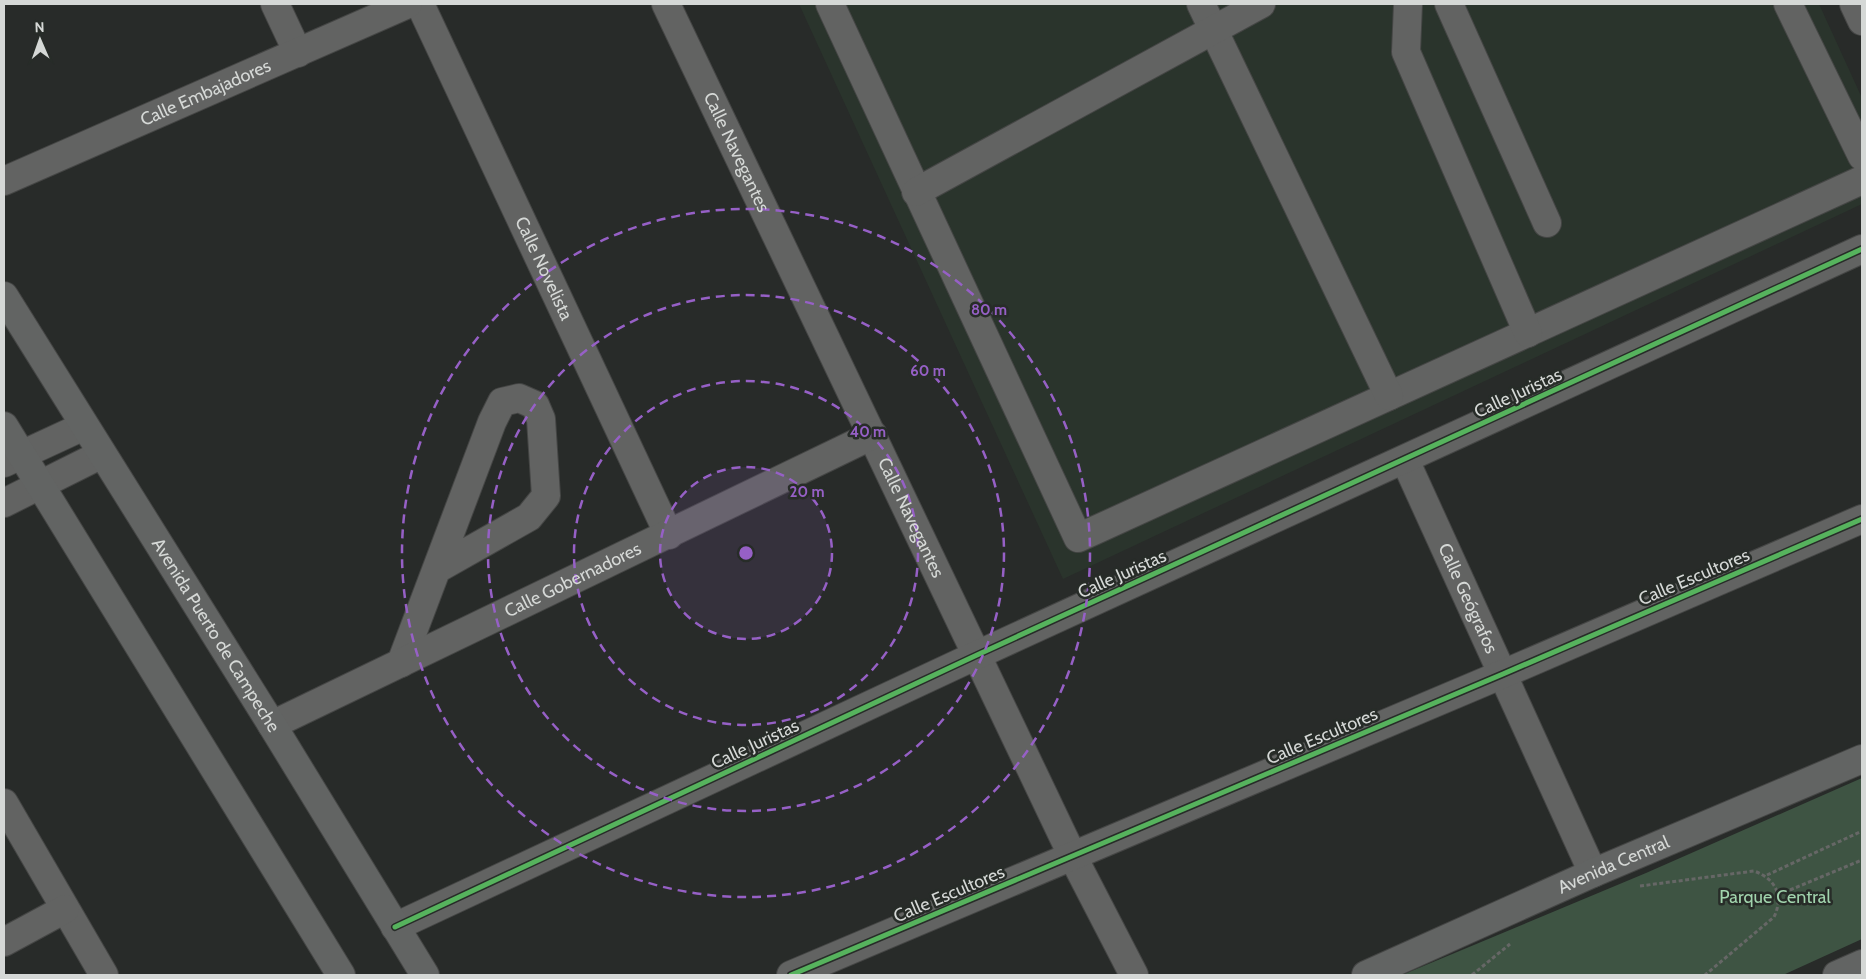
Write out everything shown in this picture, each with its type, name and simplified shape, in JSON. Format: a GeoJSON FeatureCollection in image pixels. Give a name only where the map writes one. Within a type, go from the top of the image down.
{"type":"FeatureCollection","features":[{"type":"Feature","properties":{"kind":"main road","name":"Avenida Puerto de Campeche"},"geometry":{"type":"LineString","coordinates":[[4,296],[272,725],[425,975]]}},
{"type":"Feature","properties":{"kind":"main road"},"geometry":{"type":"LineString","coordinates":[[4,426],[13,459],[39,486],[341,975]]}},
{"type":"Feature","properties":{"kind":"main road","name":"Avenida Central"},"geometry":{"type":"LineString","coordinates":[[1366,975],[1593,873],[1862,759]]}},
{"type":"Feature","properties":{"kind":"main road"},"geometry":{"type":"LineString","coordinates":[[1837,975],[1862,964]]}},
{"type":"Feature","properties":{"kind":"street"},"geometry":{"type":"LineString","coordinates":[[275,4],[298,53]]}},
{"type":"Feature","properties":{"kind":"street","name":"Calle Embajadores"},"geometry":{"type":"LineString","coordinates":[[4,181],[408,4]]}},
{"type":"Feature","properties":{"kind":"street","name":"Calle Novelista"},"geometry":{"type":"LineString","coordinates":[[420,4],[669,534]]}},
{"type":"Feature","properties":{"kind":"street","name":"Calle Navegantes"},"geometry":{"type":"LineString","coordinates":[[666,4],[874,436],[1073,857],[1134,975]]}},
{"type":"Feature","properties":{"kind":"street"},"geometry":{"type":"LineString","coordinates":[[830,4],[1078,538],[1862,180]]}},
{"type":"Feature","properties":{"kind":"street"},"geometry":{"type":"LineString","coordinates":[[1202,4],[1212,30],[1389,396]]}},
{"type":"Feature","properties":{"kind":"street"},"geometry":{"type":"LineString","coordinates":[[916,192],[1260,4]]}},
{"type":"Feature","properties":{"kind":"street"},"geometry":{"type":"LineString","coordinates":[[1408,4],[1406,52],[1528,333]]}},
{"type":"Feature","properties":{"kind":"street"},"geometry":{"type":"LineString","coordinates":[[1449,4],[1547,223]]}},
{"type":"Feature","properties":{"kind":"street"},"geometry":{"type":"LineString","coordinates":[[1788,4],[1862,156]]}},
{"type":"Feature","properties":{"kind":"street"},"geometry":{"type":"LineString","coordinates":[[1854,4],[1862,21]]}},
{"type":"Feature","properties":{"kind":"street","name":"Calle Juristas"},"geometry":{"type":"LineString","coordinates":[[395,927],[977,655],[1862,249]]}},
{"type":"Feature","properties":{"kind":"street"},"geometry":{"type":"LineString","coordinates":[[401,664],[492,422],[502,402],[519,398],[535,405],[541,418],[546,496],[529,517],[437,569]]}},
{"type":"Feature","properties":{"kind":"street"},"geometry":{"type":"LineString","coordinates":[[13,459],[84,426]]}},
{"type":"Feature","properties":{"kind":"street","name":"Calle Gobernadores"},"geometry":{"type":"LineString","coordinates":[[272,725],[874,436]]}},
{"type":"Feature","properties":{"kind":"street"},"geometry":{"type":"LineString","coordinates":[[4,503],[102,454]]}},
{"type":"Feature","properties":{"kind":"street","name":"Calle Geógrafos"},"geometry":{"type":"LineString","coordinates":[[1405,460],[1593,873]]}},
{"type":"Feature","properties":{"kind":"street","name":"Calle Escultores"},"geometry":{"type":"LineString","coordinates":[[791,975],[1503,674],[1862,519]]}},
{"type":"Feature","properties":{"kind":"street"},"geometry":{"type":"LineString","coordinates":[[4,803],[104,975]]}},
{"type":"Feature","properties":{"kind":"street"},"geometry":{"type":"LineString","coordinates":[[4,942],[66,909]]}},
{"type":"Feature","properties":{"kind":"path"},"geometry":{"type":"LineString","coordinates":[[1767,875],[1862,830]]}},
{"type":"Feature","properties":{"kind":"path"},"geometry":{"type":"LineString","coordinates":[[1778,895],[1862,860]]}},
{"type":"Feature","properties":{"kind":"path"},"geometry":{"type":"LineString","coordinates":[[1632,887],[1754,870],[1767,875],[1778,895],[1779,905],[1774,916],[1705,975]]}},
{"type":"Feature","properties":{"kind":"path"},"geometry":{"type":"LineString","coordinates":[[1472,975],[1517,939]]}},
{"type":"Feature","properties":{"kind":"shaded area"},"geometry":{"type":"Polygon","coordinates":[[[799,4],[1819,4],[1862,98],[1862,204],[1063,579],[799,4]]]}},
{"type":"Feature","properties":{"kind":"green space","name":"Parque Central"},"geometry":{"type":"Polygon","coordinates":[[[1862,778],[1862,939],[1783,975],[1402,975],[1646,873],[1862,778]]]}},
{"type":"Feature","properties":{"kind":"cycle path"},"geometry":{"type":"LineString","coordinates":[[395,927],[977,655],[1862,249]]}},
{"type":"Feature","properties":{"kind":"cycle path"},"geometry":{"type":"LineString","coordinates":[[791,975],[1503,674],[1862,519]]}}]}
